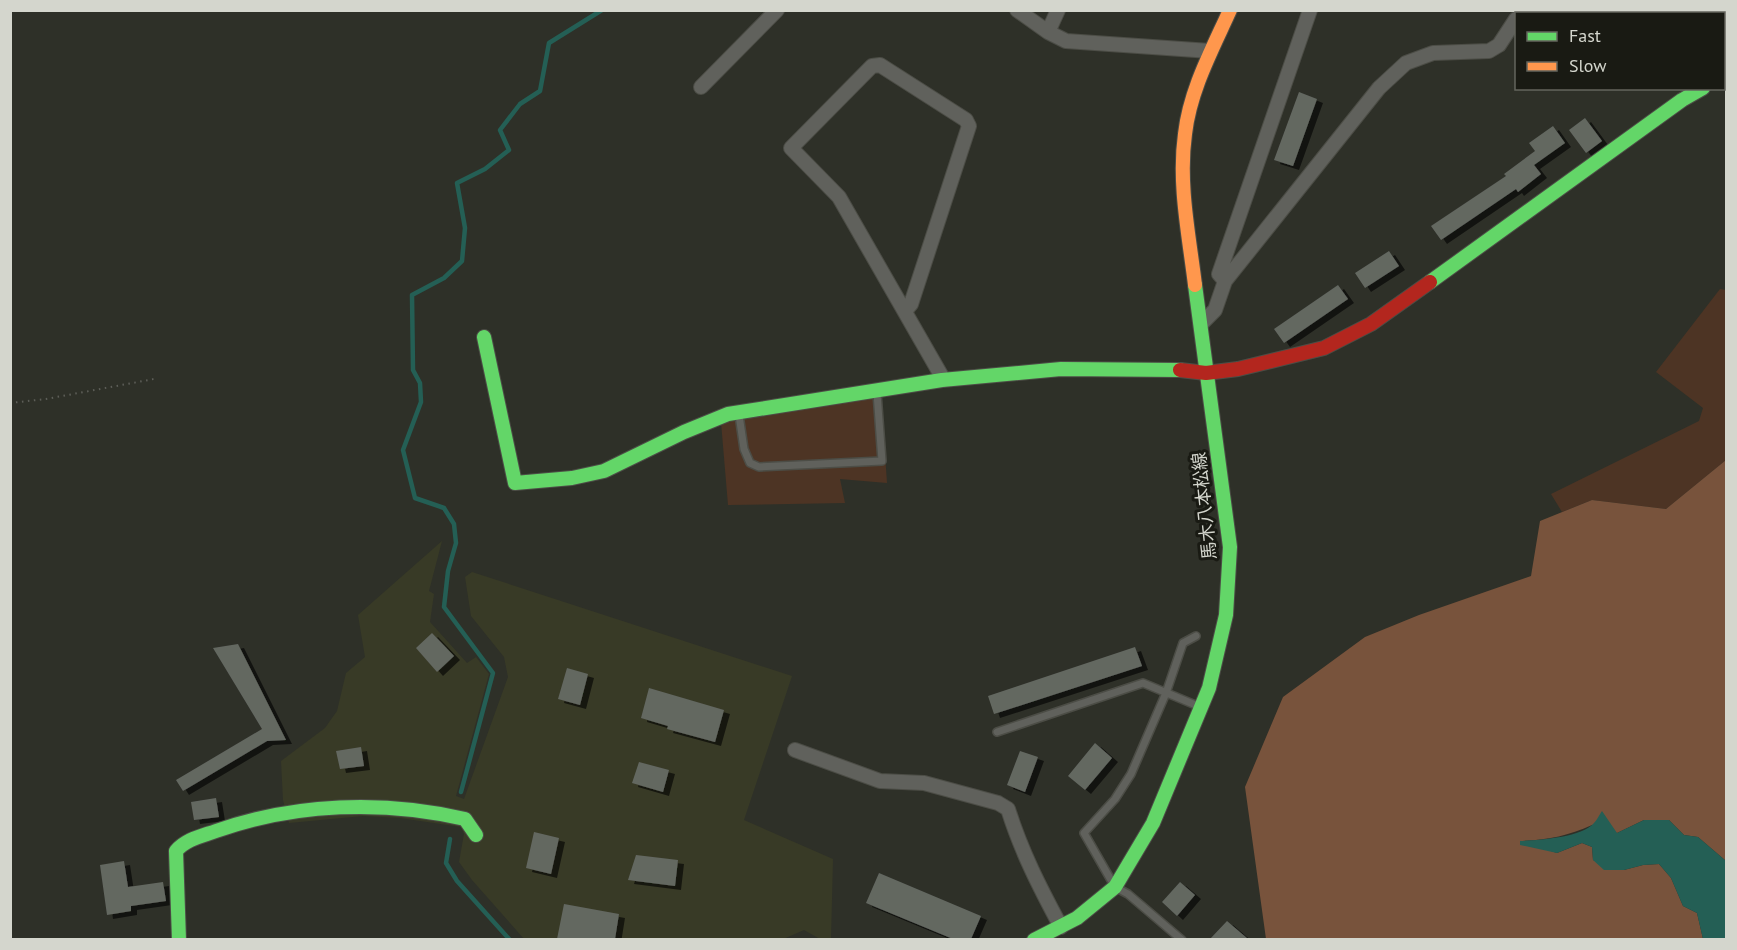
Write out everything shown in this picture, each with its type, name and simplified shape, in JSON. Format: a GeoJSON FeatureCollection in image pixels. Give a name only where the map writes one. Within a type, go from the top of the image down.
{"type":"FeatureCollection","features":[{"type":"Feature","properties":{"kind":"street"},"geometry":{"type":"LineString","coordinates":[[701,87],[777,10]]}},
{"type":"Feature","properties":{"kind":"street"},"geometry":{"type":"LineString","coordinates":[[1017,10],[1048,32],[1066,41],[1210,51]]}},
{"type":"Feature","properties":{"kind":"street"},"geometry":{"type":"LineString","coordinates":[[1048,32],[1058,10]]}},
{"type":"Feature","properties":{"kind":"street","name":"馬木八本松線"},"geometry":{"type":"LineString","coordinates":[[1034,939],[1062,930],[1114,886],[1154,823],[1209,688],[1226,615],[1230,547],[1184,198],[1183,150],[1190,108],[1210,51],[1230,10]]}},
{"type":"Feature","properties":{"kind":"street"},"geometry":{"type":"LineString","coordinates":[[1225,281],[1219,274],[1310,10]]}},
{"type":"Feature","properties":{"kind":"street"},"geometry":{"type":"LineString","coordinates":[[1511,10],[1520,12]]}},
{"type":"Feature","properties":{"kind":"street"},"geometry":{"type":"LineString","coordinates":[[1201,324],[1215,310],[1225,281],[1379,88],[1406,63],[1432,53],[1489,51],[1499,45],[1515,21]]}},
{"type":"Feature","properties":{"kind":"street"},"geometry":{"type":"LineString","coordinates":[[905,311],[911,304],[969,126],[966,120],[880,65],[872,66],[791,148],[839,197],[942,380]]}},
{"type":"Feature","properties":{"kind":"street"},"geometry":{"type":"LineString","coordinates":[[484,337],[515,483],[572,478],[604,471],[684,432],[739,412],[942,380],[1061,369],[1191,370],[1206,373],[1238,369],[1324,348],[1371,324],[1682,100],[1700,90]]}},
{"type":"Feature","properties":{"kind":"street"},"geometry":{"type":"LineString","coordinates":[[795,750],[880,781],[924,783],[998,803],[1008,809],[1018,842],[1062,930]]}},
{"type":"Feature","properties":{"kind":"street"},"geometry":{"type":"LineString","coordinates":[[179,939],[176,851],[182,843],[234,823],[290,813],[339,808],[390,807],[465,819],[476,835]]}},
{"type":"Feature","properties":{"kind":"lane"},"geometry":{"type":"LineString","coordinates":[[739,412],[744,449],[750,463],[759,467],[882,461],[876,391]]}},
{"type":"Feature","properties":{"kind":"lane"},"geometry":{"type":"LineString","coordinates":[[1182,939],[1128,894],[1114,886],[1084,833],[1115,799],[1131,774],[1167,693],[1183,644],[1196,636]]}},
{"type":"Feature","properties":{"kind":"lane"},"geometry":{"type":"LineString","coordinates":[[998,732],[1143,683],[1200,707]]}},
{"type":"Feature","properties":{"kind":"path"},"geometry":{"type":"LineString","coordinates":[[10,403],[46,399],[154,379]]}},
{"type":"Feature","properties":{"kind":"shaded area"},"geometry":{"type":"Polygon","coordinates":[[[1720,289],[1726,290],[1726,460],[1666,509],[1592,500],[1562,512],[1551,494],[1699,421],[1703,408],[1656,372],[1720,289]]]}},
{"type":"Feature","properties":{"kind":"shaded area"},"geometry":{"type":"Polygon","coordinates":[[[881,395],[887,483],[840,479],[845,503],[728,505],[721,422],[881,395]]]}},
{"type":"Feature","properties":{"kind":"shaded area"},"geometry":{"type":"Polygon","coordinates":[[[1726,460],[1726,861],[1698,837],[1684,835],[1669,820],[1644,820],[1617,833],[1592,825],[1557,837],[1520,841],[1557,853],[1582,843],[1592,847],[1593,860],[1624,870],[1659,864],[1671,878],[1683,906],[1697,913],[1703,939],[1266,939],[1245,787],[1283,697],[1365,637],[1419,615],[1531,576],[1540,521],[1592,500],[1666,509],[1726,460]]]}},
{"type":"Feature","properties":{"kind":"shaded area"},"geometry":{"type":"Polygon","coordinates":[[[442,541],[429,591],[434,594],[430,622],[467,663],[476,657],[489,674],[456,796],[464,799],[508,677],[504,657],[471,616],[465,577],[472,572],[792,676],[744,820],[833,859],[831,939],[820,939],[804,930],[781,940],[524,939],[459,862],[464,834],[461,827],[400,818],[363,816],[289,823],[283,800],[281,761],[325,728],[337,711],[346,673],[365,657],[358,615],[442,541]]]}},
{"type":"Feature","properties":{"kind":"water"},"geometry":{"type":"Polygon","coordinates":[[[1602,811],[1617,833],[1644,820],[1669,820],[1684,835],[1698,837],[1726,861],[1726,939],[1703,939],[1697,913],[1683,906],[1671,878],[1659,864],[1624,870],[1604,870],[1593,860],[1592,847],[1582,843],[1557,853],[1520,845],[1520,841],[1559,837],[1579,832],[1594,823],[1602,811]]]}},
{"type":"Feature","properties":{"kind":"building"},"geometry":{"type":"Polygon","coordinates":[[[1299,92],[1317,99],[1293,166],[1274,160],[1299,92]]]}},
{"type":"Feature","properties":{"kind":"building"},"geometry":{"type":"Polygon","coordinates":[[[1585,118],[1602,141],[1586,153],[1569,130],[1585,118]]]}},
{"type":"Feature","properties":{"kind":"building"},"geometry":{"type":"Polygon","coordinates":[[[1553,126],[1565,143],[1534,165],[1541,174],[1518,192],[1516,189],[1441,240],[1431,226],[1506,176],[1504,174],[1535,151],[1529,143],[1553,126]]]}},
{"type":"Feature","properties":{"kind":"building"},"geometry":{"type":"Polygon","coordinates":[[[1389,251],[1399,266],[1365,288],[1355,273],[1389,251]]]}},
{"type":"Feature","properties":{"kind":"building"},"geometry":{"type":"Polygon","coordinates":[[[1338,285],[1348,299],[1284,343],[1274,329],[1338,285]]]}},
{"type":"Feature","properties":{"kind":"building"},"geometry":{"type":"Polygon","coordinates":[[[432,633],[454,656],[437,672],[416,648],[432,633]]]}},
{"type":"Feature","properties":{"kind":"building"},"geometry":{"type":"Polygon","coordinates":[[[238,644],[286,740],[267,741],[183,791],[176,780],[262,729],[213,648],[238,644]]]}},
{"type":"Feature","properties":{"kind":"building"},"geometry":{"type":"Polygon","coordinates":[[[1135,647],[1142,666],[994,714],[988,696],[1135,647]]]}},
{"type":"Feature","properties":{"kind":"building"},"geometry":{"type":"Polygon","coordinates":[[[567,668],[588,674],[580,705],[558,699],[567,668]]]}},
{"type":"Feature","properties":{"kind":"building"},"geometry":{"type":"Polygon","coordinates":[[[649,688],[724,710],[715,742],[667,729],[668,726],[641,718],[649,688]]]}},
{"type":"Feature","properties":{"kind":"building"},"geometry":{"type":"Polygon","coordinates":[[[1095,743],[1112,758],[1085,790],[1068,776],[1095,743]]]}},
{"type":"Feature","properties":{"kind":"building"},"geometry":{"type":"Polygon","coordinates":[[[361,747],[364,766],[340,769],[336,751],[361,747]]]}},
{"type":"Feature","properties":{"kind":"building"},"geometry":{"type":"Polygon","coordinates":[[[1020,751],[1038,757],[1025,792],[1007,785],[1020,751]]]}},
{"type":"Feature","properties":{"kind":"building"},"geometry":{"type":"Polygon","coordinates":[[[639,762],[669,770],[663,792],[632,783],[639,762]]]}},
{"type":"Feature","properties":{"kind":"building"},"geometry":{"type":"Polygon","coordinates":[[[216,798],[219,817],[194,820],[191,802],[216,798]]]}},
{"type":"Feature","properties":{"kind":"building"},"geometry":{"type":"Polygon","coordinates":[[[534,832],[559,838],[551,874],[526,868],[534,832]]]}},
{"type":"Feature","properties":{"kind":"building"},"geometry":{"type":"Polygon","coordinates":[[[636,855],[678,860],[675,886],[628,880],[636,855]]]}},
{"type":"Feature","properties":{"kind":"building"},"geometry":{"type":"Polygon","coordinates":[[[124,861],[128,887],[163,882],[166,901],[131,906],[131,911],[107,915],[100,865],[124,861]]]}},
{"type":"Feature","properties":{"kind":"building"},"geometry":{"type":"Polygon","coordinates":[[[879,873],[981,916],[971,939],[953,939],[866,903],[879,873]]]}},
{"type":"Feature","properties":{"kind":"building"},"geometry":{"type":"Polygon","coordinates":[[[1180,882],[1195,895],[1177,916],[1162,902],[1180,882]]]}},
{"type":"Feature","properties":{"kind":"building"},"geometry":{"type":"Polygon","coordinates":[[[564,904],[619,914],[615,939],[557,939],[564,904]]]}},
{"type":"Feature","properties":{"kind":"building"},"geometry":{"type":"Polygon","coordinates":[[[1227,921],[1248,939],[1210,939],[1227,921]]]}},
{"type":"Feature","properties":{"kind":"waterway"},"geometry":{"type":"LineString","coordinates":[[461,792],[493,673],[444,607],[448,571],[456,543],[454,524],[444,508],[415,498],[403,450],[421,402],[420,383],[413,370],[412,295],[444,278],[462,261],[465,228],[457,183],[485,169],[509,150],[500,130],[520,104],[540,91],[549,43],[602,10]]}},
{"type":"Feature","properties":{"kind":"waterway"},"geometry":{"type":"LineString","coordinates":[[450,839],[446,863],[457,881],[510,940]]}},
{"type":"Feature","properties":{"kind":"traffic: fast"},"geometry":{"type":"LineString","coordinates":[[1430,282],[1682,100],[1700,90]]}},
{"type":"Feature","properties":{"kind":"traffic: fast"},"geometry":{"type":"LineString","coordinates":[[1034,940],[1077,918],[1115,887],[1153,823],[1209,688],[1226,615],[1230,547],[1195,285]]}},
{"type":"Feature","properties":{"kind":"traffic: fast"},"geometry":{"type":"LineString","coordinates":[[484,337],[515,483],[572,478],[604,471],[684,432],[728,414],[942,380],[1061,369],[1180,370]]}},
{"type":"Feature","properties":{"kind":"traffic: fast"},"geometry":{"type":"LineString","coordinates":[[179,940],[176,851],[200,836],[277,815],[340,807],[403,809],[465,819],[476,835]]}},
{"type":"Feature","properties":{"kind":"traffic: slow"},"geometry":{"type":"LineString","coordinates":[[1195,285],[1184,191],[1185,134],[1197,86],[1230,10]]}},
{"type":"Feature","properties":{"kind":"traffic: jam"},"geometry":{"type":"LineString","coordinates":[[1180,370],[1206,373],[1238,369],[1324,348],[1371,324],[1430,282]]}}]}
